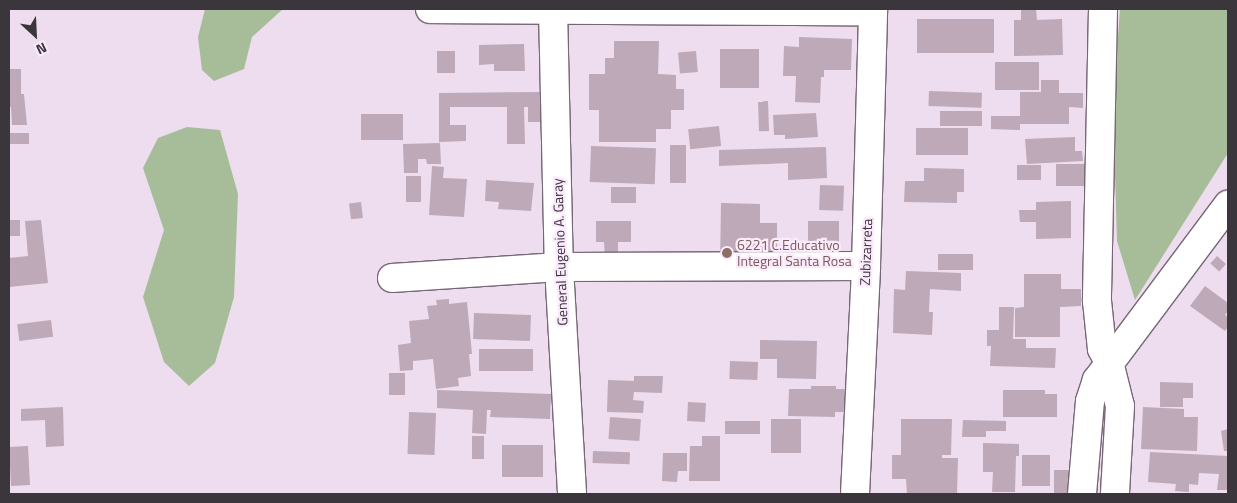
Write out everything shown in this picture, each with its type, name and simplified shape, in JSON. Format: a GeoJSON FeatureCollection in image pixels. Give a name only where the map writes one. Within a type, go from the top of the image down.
{"type":"FeatureCollection","features":[{"type":"Feature","properties":{"kind":"street"},"geometry":{"type":"LineString","coordinates":[[430,9],[873,10]]}},
{"type":"Feature","properties":{"kind":"street","name":"General Eugenio A. Garay"},"geometry":{"type":"LineString","coordinates":[[553,9],[559,267],[572,494]]}},
{"type":"Feature","properties":{"kind":"street"},"geometry":{"type":"LineString","coordinates":[[1103,9],[1097,301],[1102,349],[1110,362],[1120,406],[1115,494]]}},
{"type":"Feature","properties":{"kind":"street","name":"Zubizarreta"},"geometry":{"type":"LineString","coordinates":[[855,494],[866,266],[873,10]]}},
{"type":"Feature","properties":{"kind":"street"},"geometry":{"type":"LineString","coordinates":[[1082,494],[1090,401],[1096,380],[1228,205]]}},
{"type":"Feature","properties":{"kind":"street"},"geometry":{"type":"LineString","coordinates":[[392,278],[559,267],[866,266]]}},
{"type":"Feature","properties":{"kind":"green space"},"geometry":{"type":"Polygon","coordinates":[[[205,9],[283,9],[252,37],[244,69],[214,81],[202,70],[198,37],[205,9]]]}},
{"type":"Feature","properties":{"kind":"green space"},"geometry":{"type":"Polygon","coordinates":[[[1120,9],[1228,9],[1228,153],[1135,300],[1117,241],[1113,107],[1120,9]]]}},
{"type":"Feature","properties":{"kind":"green space"},"geometry":{"type":"Polygon","coordinates":[[[187,127],[220,130],[238,194],[234,297],[215,363],[189,386],[164,362],[143,297],[164,230],[143,168],[158,138],[187,127]]]}},
{"type":"Feature","properties":{"kind":"building"},"geometry":{"type":"Polygon","coordinates":[[[1021,9],[1036,9],[1037,20],[1062,19],[1063,55],[1014,56],[1014,20],[1021,20],[1021,9]]]}},
{"type":"Feature","properties":{"kind":"building"},"geometry":{"type":"Polygon","coordinates":[[[917,19],[994,19],[994,53],[917,53],[917,19]]]}},
{"type":"Feature","properties":{"kind":"building"},"geometry":{"type":"Polygon","coordinates":[[[799,37],[852,39],[851,70],[824,70],[824,77],[821,77],[820,103],[795,102],[796,76],[783,76],[784,46],[799,47],[799,37]]]}},
{"type":"Feature","properties":{"kind":"building"},"geometry":{"type":"Polygon","coordinates":[[[614,41],[659,41],[658,74],[676,75],[676,89],[684,89],[684,110],[671,110],[671,129],[656,129],[656,142],[599,142],[599,110],[589,110],[589,74],[605,74],[605,58],[614,58],[614,41]]]}},
{"type":"Feature","properties":{"kind":"building"},"geometry":{"type":"Polygon","coordinates":[[[524,44],[525,71],[494,71],[494,64],[479,65],[479,45],[524,44]]]}},
{"type":"Feature","properties":{"kind":"building"},"geometry":{"type":"Polygon","coordinates":[[[720,49],[759,49],[759,88],[720,88],[720,49]]]}},
{"type":"Feature","properties":{"kind":"building"},"geometry":{"type":"Polygon","coordinates":[[[437,51],[455,51],[455,73],[437,73],[437,51]]]}},
{"type":"Feature","properties":{"kind":"building"},"geometry":{"type":"Polygon","coordinates":[[[696,51],[698,72],[680,73],[678,53],[696,51]]]}},
{"type":"Feature","properties":{"kind":"building"},"geometry":{"type":"Polygon","coordinates":[[[995,62],[1039,62],[1039,90],[995,90],[995,62]]]}},
{"type":"Feature","properties":{"kind":"building"},"geometry":{"type":"Polygon","coordinates":[[[9,69],[21,69],[21,94],[24,94],[27,125],[12,125],[11,107],[9,107],[9,69]]]}},
{"type":"Feature","properties":{"kind":"building"},"geometry":{"type":"Polygon","coordinates":[[[1041,80],[1059,80],[1059,93],[1083,93],[1083,108],[1069,107],[1069,124],[1020,124],[1020,130],[991,129],[991,116],[1020,116],[1020,92],[1041,92],[1041,80]]]}},
{"type":"Feature","properties":{"kind":"building"},"geometry":{"type":"Polygon","coordinates":[[[929,91],[982,93],[981,108],[928,106],[929,91]]]}},
{"type":"Feature","properties":{"kind":"building"},"geometry":{"type":"Polygon","coordinates":[[[547,92],[542,122],[528,122],[528,107],[524,107],[525,144],[507,144],[507,107],[450,107],[450,125],[466,125],[466,141],[439,142],[439,93],[547,92]]]}},
{"type":"Feature","properties":{"kind":"building"},"geometry":{"type":"Polygon","coordinates":[[[758,101],[768,101],[769,131],[759,131],[758,101]]]}},
{"type":"Feature","properties":{"kind":"building"},"geometry":{"type":"Polygon","coordinates":[[[940,111],[982,111],[982,126],[940,126],[940,111]]]}},
{"type":"Feature","properties":{"kind":"building"},"geometry":{"type":"Polygon","coordinates":[[[816,113],[818,137],[785,139],[785,135],[774,135],[773,115],[816,113]]]}},
{"type":"Feature","properties":{"kind":"building"},"geometry":{"type":"Polygon","coordinates":[[[361,114],[403,114],[403,140],[361,140],[361,114]]]}},
{"type":"Feature","properties":{"kind":"building"},"geometry":{"type":"Polygon","coordinates":[[[719,126],[721,146],[690,149],[688,129],[719,126]]]}},
{"type":"Feature","properties":{"kind":"building"},"geometry":{"type":"Polygon","coordinates":[[[916,128],[968,128],[968,155],[916,155],[916,128]]]}},
{"type":"Feature","properties":{"kind":"building"},"geometry":{"type":"Polygon","coordinates":[[[10,133],[29,133],[29,144],[10,144],[10,133]]]}},
{"type":"Feature","properties":{"kind":"building"},"geometry":{"type":"Polygon","coordinates":[[[1075,137],[1075,151],[1082,151],[1083,161],[1027,164],[1025,139],[1075,137]]]}},
{"type":"Feature","properties":{"kind":"building"},"geometry":{"type":"Polygon","coordinates":[[[440,143],[441,164],[427,164],[426,159],[418,159],[418,173],[404,173],[403,144],[440,143]]]}},
{"type":"Feature","properties":{"kind":"building"},"geometry":{"type":"Polygon","coordinates":[[[670,145],[686,145],[686,183],[670,183],[670,145]]]}},
{"type":"Feature","properties":{"kind":"building"},"geometry":{"type":"Polygon","coordinates":[[[591,146],[656,148],[655,184],[590,182],[591,146]]]}},
{"type":"Feature","properties":{"kind":"building"},"geometry":{"type":"Polygon","coordinates":[[[826,147],[827,178],[788,180],[788,163],[719,166],[719,150],[826,147]]]}},
{"type":"Feature","properties":{"kind":"building"},"geometry":{"type":"Polygon","coordinates":[[[1056,164],[1087,164],[1087,186],[1056,186],[1056,164]]]}},
{"type":"Feature","properties":{"kind":"building"},"geometry":{"type":"Polygon","coordinates":[[[1017,165],[1041,165],[1041,180],[1017,180],[1017,165]]]}},
{"type":"Feature","properties":{"kind":"building"},"geometry":{"type":"Polygon","coordinates":[[[432,166],[444,167],[443,178],[467,179],[464,217],[429,215],[432,166]]]}},
{"type":"Feature","properties":{"kind":"building"},"geometry":{"type":"Polygon","coordinates":[[[924,168],[964,169],[964,192],[957,192],[957,203],[904,202],[905,181],[924,181],[924,168]]]}},
{"type":"Feature","properties":{"kind":"building"},"geometry":{"type":"Polygon","coordinates":[[[406,176],[421,176],[421,202],[406,202],[406,176]]]}},
{"type":"Feature","properties":{"kind":"building"},"geometry":{"type":"Polygon","coordinates":[[[486,180],[534,183],[531,211],[498,209],[499,202],[485,201],[486,180]]]}},
{"type":"Feature","properties":{"kind":"building"},"geometry":{"type":"Polygon","coordinates":[[[820,185],[844,186],[843,211],[819,210],[820,185]]]}},
{"type":"Feature","properties":{"kind":"building"},"geometry":{"type":"Polygon","coordinates":[[[611,187],[636,187],[636,203],[611,203],[611,187]]]}},
{"type":"Feature","properties":{"kind":"building"},"geometry":{"type":"Polygon","coordinates":[[[1071,201],[1071,238],[1036,239],[1036,222],[1020,222],[1019,210],[1036,210],[1036,202],[1071,201]]]}},
{"type":"Feature","properties":{"kind":"building"},"geometry":{"type":"Polygon","coordinates":[[[361,202],[363,218],[351,219],[349,203],[361,202]]]}},
{"type":"Feature","properties":{"kind":"building"},"geometry":{"type":"Polygon","coordinates":[[[721,203],[760,204],[760,223],[777,223],[777,256],[720,265],[721,203]]]}},
{"type":"Feature","properties":{"kind":"building"},"geometry":{"type":"Polygon","coordinates":[[[9,220],[20,220],[20,236],[9,236],[9,220]]]}},
{"type":"Feature","properties":{"kind":"building"},"geometry":{"type":"Polygon","coordinates":[[[41,220],[48,283],[9,287],[9,258],[28,256],[25,221],[41,220]]]}},
{"type":"Feature","properties":{"kind":"building"},"geometry":{"type":"Polygon","coordinates":[[[596,221],[631,221],[631,242],[618,242],[618,258],[605,258],[604,242],[596,242],[596,221]]]}},
{"type":"Feature","properties":{"kind":"building"},"geometry":{"type":"Polygon","coordinates":[[[808,221],[839,221],[839,259],[808,259],[808,221]]]}},
{"type":"Feature","properties":{"kind":"building"},"geometry":{"type":"Polygon","coordinates":[[[938,254],[973,254],[973,270],[938,270],[938,254]]]}},
{"type":"Feature","properties":{"kind":"building"},"geometry":{"type":"Polygon","coordinates":[[[1217,256],[1226,264],[1219,271],[1210,263],[1217,256]]]}},
{"type":"Feature","properties":{"kind":"building"},"geometry":{"type":"Polygon","coordinates":[[[906,271],[961,273],[961,291],[930,289],[929,312],[933,312],[932,335],[893,333],[894,289],[905,290],[906,271]]]}},
{"type":"Feature","properties":{"kind":"building"},"geometry":{"type":"Polygon","coordinates":[[[1024,274],[1061,274],[1061,289],[1081,289],[1081,306],[1060,307],[1060,337],[1015,337],[1015,308],[1024,307],[1024,274]]]}},
{"type":"Feature","properties":{"kind":"building"},"geometry":{"type":"Polygon","coordinates":[[[1205,286],[1228,303],[1228,311],[1225,315],[1228,317],[1228,327],[1225,331],[1190,306],[1205,286]]]}},
{"type":"Feature","properties":{"kind":"building"},"geometry":{"type":"Polygon","coordinates":[[[449,299],[449,304],[467,302],[472,354],[469,354],[471,376],[458,378],[459,386],[436,389],[433,359],[413,361],[413,370],[400,371],[398,345],[411,343],[409,321],[429,319],[427,306],[437,305],[436,300],[449,299]]]}},
{"type":"Feature","properties":{"kind":"building"},"geometry":{"type":"Polygon","coordinates":[[[999,307],[1014,307],[1013,339],[1026,339],[1026,348],[1056,348],[1055,368],[990,366],[991,346],[987,346],[987,330],[999,330],[999,307]]]}},
{"type":"Feature","properties":{"kind":"building"},"geometry":{"type":"Polygon","coordinates":[[[474,313],[531,315],[530,341],[473,339],[474,313]]]}},
{"type":"Feature","properties":{"kind":"building"},"geometry":{"type":"Polygon","coordinates":[[[51,320],[53,337],[19,341],[17,324],[51,320]]]}},
{"type":"Feature","properties":{"kind":"building"},"geometry":{"type":"Polygon","coordinates":[[[760,340],[817,341],[816,379],[777,378],[777,359],[760,359],[760,340]]]}},
{"type":"Feature","properties":{"kind":"building"},"geometry":{"type":"Polygon","coordinates":[[[479,349],[533,349],[533,371],[479,371],[479,349]]]}},
{"type":"Feature","properties":{"kind":"building"},"geometry":{"type":"Polygon","coordinates":[[[730,361],[758,362],[757,380],[729,379],[730,361]]]}},
{"type":"Feature","properties":{"kind":"building"},"geometry":{"type":"Polygon","coordinates":[[[389,373],[405,373],[405,395],[389,395],[389,373]]]}},
{"type":"Feature","properties":{"kind":"building"},"geometry":{"type":"Polygon","coordinates":[[[634,376],[663,376],[662,393],[634,392],[633,400],[644,401],[643,413],[607,412],[608,380],[634,381],[634,376]]]}},
{"type":"Feature","properties":{"kind":"building"},"geometry":{"type":"Polygon","coordinates":[[[1160,382],[1193,383],[1193,398],[1183,398],[1183,407],[1160,407],[1160,382]]]}},
{"type":"Feature","properties":{"kind":"building"},"geometry":{"type":"Polygon","coordinates":[[[811,386],[836,386],[836,389],[849,389],[849,412],[835,412],[835,417],[788,416],[789,389],[811,389],[811,386]]]}},
{"type":"Feature","properties":{"kind":"building"},"geometry":{"type":"Polygon","coordinates":[[[437,390],[551,394],[550,419],[490,417],[491,410],[487,410],[486,434],[472,433],[473,410],[437,408],[437,390]]]}},
{"type":"Feature","properties":{"kind":"building"},"geometry":{"type":"Polygon","coordinates":[[[1003,390],[1045,390],[1045,394],[1057,394],[1057,417],[1003,417],[1003,390]]]}},
{"type":"Feature","properties":{"kind":"building"},"geometry":{"type":"Polygon","coordinates":[[[688,402],[706,403],[705,422],[687,421],[688,402]]]}},
{"type":"Feature","properties":{"kind":"building"},"geometry":{"type":"Polygon","coordinates":[[[63,407],[64,446],[46,447],[45,420],[21,421],[21,409],[63,407]]]}},
{"type":"Feature","properties":{"kind":"building"},"geometry":{"type":"Polygon","coordinates":[[[1143,407],[1184,409],[1184,417],[1198,417],[1197,451],[1141,449],[1143,407]]]}},
{"type":"Feature","properties":{"kind":"building"},"geometry":{"type":"Polygon","coordinates":[[[409,412],[436,413],[435,455],[408,454],[409,412]]]}},
{"type":"Feature","properties":{"kind":"building"},"geometry":{"type":"Polygon","coordinates":[[[610,417],[641,419],[639,441],[608,439],[610,417]]]}},
{"type":"Feature","properties":{"kind":"building"},"geometry":{"type":"Polygon","coordinates":[[[771,419],[801,419],[801,453],[771,453],[771,419]]]}},
{"type":"Feature","properties":{"kind":"building"},"geometry":{"type":"Polygon","coordinates":[[[901,419],[952,419],[951,455],[942,455],[942,458],[958,458],[957,494],[907,494],[906,479],[892,479],[892,455],[901,455],[901,419]]]}},
{"type":"Feature","properties":{"kind":"building"},"geometry":{"type":"Polygon","coordinates":[[[963,420],[1006,421],[1006,431],[986,431],[986,437],[962,437],[963,420]]]}},
{"type":"Feature","properties":{"kind":"building"},"geometry":{"type":"Polygon","coordinates":[[[725,421],[760,421],[760,434],[725,434],[725,421]]]}},
{"type":"Feature","properties":{"kind":"building"},"geometry":{"type":"Polygon","coordinates":[[[1228,429],[1228,451],[1224,451],[1221,431],[1228,429]]]}},
{"type":"Feature","properties":{"kind":"building"},"geometry":{"type":"Polygon","coordinates":[[[472,436],[484,436],[484,459],[472,459],[472,436]]]}},
{"type":"Feature","properties":{"kind":"building"},"geometry":{"type":"Polygon","coordinates":[[[702,436],[720,436],[720,481],[689,481],[690,446],[702,446],[702,436]]]}},
{"type":"Feature","properties":{"kind":"building"},"geometry":{"type":"Polygon","coordinates":[[[983,443],[1019,444],[1019,456],[1016,456],[1015,492],[992,492],[993,472],[983,472],[983,443]]]}},
{"type":"Feature","properties":{"kind":"building"},"geometry":{"type":"Polygon","coordinates":[[[502,445],[543,445],[543,477],[502,477],[502,445]]]}},
{"type":"Feature","properties":{"kind":"building"},"geometry":{"type":"Polygon","coordinates":[[[28,446],[30,485],[11,486],[9,447],[28,446]]]}},
{"type":"Feature","properties":{"kind":"building"},"geometry":{"type":"Polygon","coordinates":[[[593,451],[630,452],[630,464],[593,463],[593,451]]]}},
{"type":"Feature","properties":{"kind":"building"},"geometry":{"type":"Polygon","coordinates":[[[1150,452],[1228,456],[1228,490],[1217,490],[1219,474],[1199,473],[1198,485],[1189,484],[1189,492],[1175,491],[1176,484],[1148,482],[1150,452]]]}},
{"type":"Feature","properties":{"kind":"building"},"geometry":{"type":"Polygon","coordinates":[[[663,453],[687,453],[687,471],[678,471],[677,482],[662,481],[663,453]]]}},
{"type":"Feature","properties":{"kind":"building"},"geometry":{"type":"Polygon","coordinates":[[[1022,455],[1050,455],[1050,486],[1022,486],[1022,455]]]}},
{"type":"Feature","properties":{"kind":"building"},"geometry":{"type":"Polygon","coordinates":[[[1054,470],[1077,470],[1077,493],[1054,493],[1054,470]]]}},
{"type":"Feature","properties":{"kind":"place","name":"6221 C.Educativo Integral Santa Rosa"},"geometry":{"type":"Point","coordinates":[727,253]}}]}
